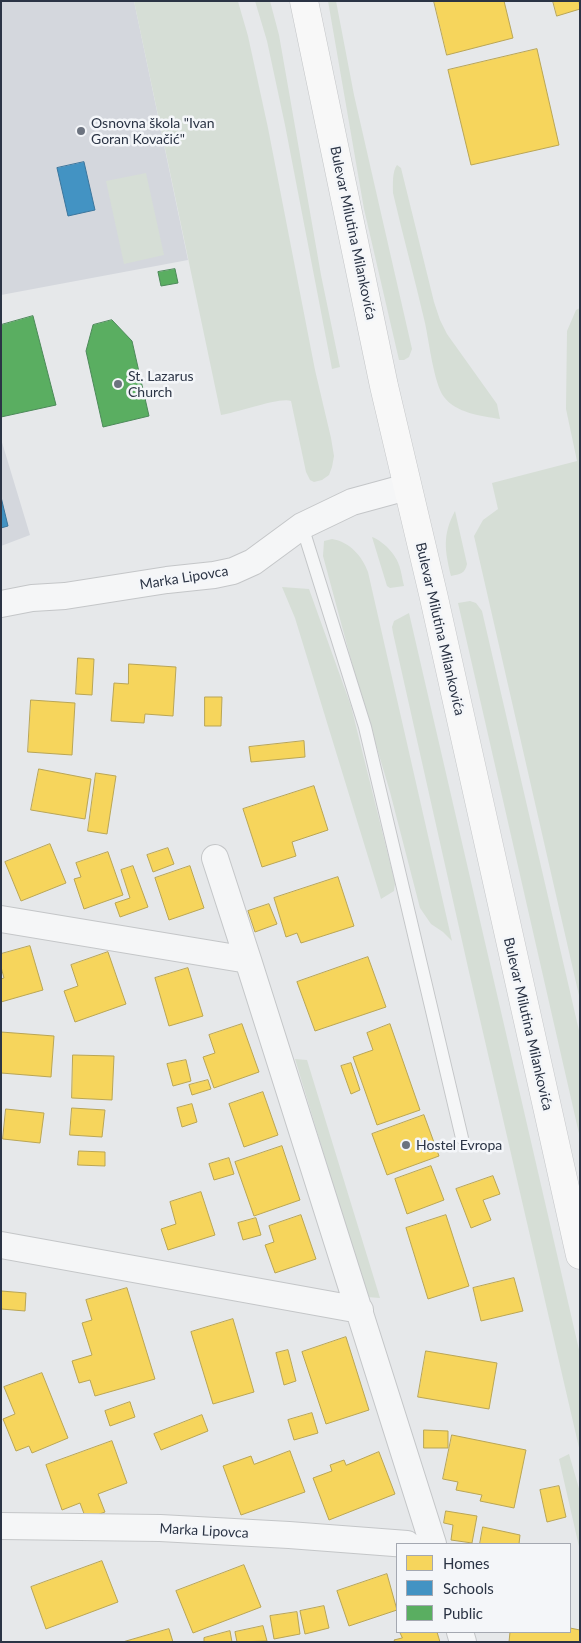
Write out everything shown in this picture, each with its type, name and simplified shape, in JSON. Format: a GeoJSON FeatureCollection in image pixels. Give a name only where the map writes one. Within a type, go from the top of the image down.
{"type":"FeatureCollection","features":[{"type":"Feature","properties":{"kind":"street","name":"Bulevar Milutina Milankovića"},"geometry":{"type":"LineString","coordinates":[[304,1],[384,386],[434,598],[580,1255]]}},
{"type":"Feature","properties":{"kind":"street","name":"Marka Lipovca"},"geometry":{"type":"LineString","coordinates":[[1,604],[32,598],[65,596],[233,571],[252,562],[302,526],[352,502],[407,487]]}},
{"type":"Feature","properties":{"kind":"street"},"geometry":{"type":"LineString","coordinates":[[215,858],[433,1543]]}},
{"type":"Feature","properties":{"kind":"street"},"geometry":{"type":"LineString","coordinates":[[1,919],[248,960]]}},
{"type":"Feature","properties":{"kind":"street"},"geometry":{"type":"LineString","coordinates":[[1,1245],[360,1310]]}},
{"type":"Feature","properties":{"kind":"street","name":"Marka Lipovca"},"geometry":{"type":"LineString","coordinates":[[1,1526],[160,1528],[396,1543]]}},
{"type":"Feature","properties":{"kind":"lane"},"geometry":{"type":"LineString","coordinates":[[302,526],[365,726],[462,1138]]}},
{"type":"Feature","properties":{"kind":"shaded area","name":"Osnovna škola \"Ivan Goran Kovačić\""},"geometry":{"type":"Polygon","coordinates":[[[1,1],[134,1],[188,260],[1,295],[1,1]]]}},
{"type":"Feature","properties":{"kind":"shaded area"},"geometry":{"type":"Polygon","coordinates":[[[134,1],[238,1],[248,36],[268,128],[315,370],[331,438],[334,456],[332,467],[329,475],[322,480],[314,482],[310,480],[306,472],[291,401],[277,401],[221,415],[134,1]]]}},
{"type":"Feature","properties":{"kind":"shaded area"},"geometry":{"type":"Polygon","coordinates":[[[255,1],[270,1],[279,35],[321,275],[340,367],[332,369],[285,125],[267,41],[255,1]]]}},
{"type":"Feature","properties":{"kind":"shaded area"},"geometry":{"type":"Polygon","coordinates":[[[328,1],[336,1],[354,95],[412,349],[409,357],[404,360],[399,360],[364,209],[328,1]]]}},
{"type":"Feature","properties":{"kind":"shaded area"},"geometry":{"type":"Polygon","coordinates":[[[397,165],[401,168],[440,320],[447,334],[497,404],[500,419],[477,415],[455,407],[440,391],[393,193],[395,168],[397,165]]]}},
{"type":"Feature","properties":{"kind":"shaded area"},"geometry":{"type":"Polygon","coordinates":[[[146,173],[164,255],[124,264],[106,181],[146,173]]]}},
{"type":"Feature","properties":{"kind":"shaded area"},"geometry":{"type":"Polygon","coordinates":[[[580,308],[580,1000],[474,536],[483,520],[498,509],[492,483],[577,461],[566,409],[567,331],[576,310],[580,308]]]}},
{"type":"Feature","properties":{"kind":"shaded area"},"geometry":{"type":"Polygon","coordinates":[[[1,439],[30,535],[1,546],[1,439]]]}},
{"type":"Feature","properties":{"kind":"shaded area"},"geometry":{"type":"Polygon","coordinates":[[[455,511],[467,564],[463,572],[451,576],[447,559],[446,536],[455,511]]]}},
{"type":"Feature","properties":{"kind":"shaded area"},"geometry":{"type":"Polygon","coordinates":[[[372,537],[386,546],[394,555],[404,586],[390,588],[387,586],[372,537]]]}},
{"type":"Feature","properties":{"kind":"shaded area"},"geometry":{"type":"Polygon","coordinates":[[[332,539],[344,543],[359,555],[368,572],[452,941],[431,924],[420,908],[390,792],[354,671],[323,556],[324,541],[332,539]]]}},
{"type":"Feature","properties":{"kind":"shaded area"},"geometry":{"type":"Polygon","coordinates":[[[282,587],[309,589],[351,706],[395,883],[394,891],[381,899],[295,618],[282,587]]]}},
{"type":"Feature","properties":{"kind":"shaded area"},"geometry":{"type":"Polygon","coordinates":[[[470,601],[476,603],[482,611],[580,1035],[580,1138],[458,603],[470,601]]]}},
{"type":"Feature","properties":{"kind":"shaded area"},"geometry":{"type":"Polygon","coordinates":[[[409,613],[580,1354],[580,1452],[393,633],[394,621],[409,613]]]}},
{"type":"Feature","properties":{"kind":"shaded area"},"geometry":{"type":"Polygon","coordinates":[[[295,1059],[307,1060],[380,1298],[367,1297],[295,1059]]]}},
{"type":"Feature","properties":{"kind":"shaded area"},"geometry":{"type":"Polygon","coordinates":[[[569,1454],[580,1492],[580,1551],[559,1459],[569,1454]]]}},
{"type":"Feature","properties":{"kind":"building: Homes"},"geometry":{"type":"Polygon","coordinates":[[[434,1],[504,1],[513,38],[447,55],[434,1]]]}},
{"type":"Feature","properties":{"kind":"building: Homes"},"geometry":{"type":"Polygon","coordinates":[[[553,1],[579,1],[580,9],[557,16],[553,1]]]}},
{"type":"Feature","properties":{"kind":"building: Homes"},"geometry":{"type":"Polygon","coordinates":[[[537,49],[559,145],[471,165],[448,70],[537,49]]]}},
{"type":"Feature","properties":{"kind":"building: Homes"},"geometry":{"type":"Polygon","coordinates":[[[78,658],[94,659],[92,695],[76,694],[78,658]]]}},
{"type":"Feature","properties":{"kind":"building: Homes"},"geometry":{"type":"Polygon","coordinates":[[[129,664],[176,667],[173,716],[145,714],[144,723],[111,721],[114,683],[128,684],[129,664]]]}},
{"type":"Feature","properties":{"kind":"building: Homes"},"geometry":{"type":"Polygon","coordinates":[[[205,697],[222,697],[221,726],[205,726],[205,697]]]}},
{"type":"Feature","properties":{"kind":"building: Homes"},"geometry":{"type":"Polygon","coordinates":[[[31,700],[75,703],[72,755],[28,752],[31,700]]]}},
{"type":"Feature","properties":{"kind":"building: Homes"},"geometry":{"type":"Polygon","coordinates":[[[304,741],[305,757],[251,762],[249,747],[304,741]]]}},
{"type":"Feature","properties":{"kind":"building: Homes"},"geometry":{"type":"Polygon","coordinates":[[[39,769],[91,779],[85,819],[31,810],[39,769]]]}},
{"type":"Feature","properties":{"kind":"building: Homes"},"geometry":{"type":"Polygon","coordinates":[[[96,773],[116,776],[107,834],[88,831],[96,773]]]}},
{"type":"Feature","properties":{"kind":"building: Homes"},"geometry":{"type":"Polygon","coordinates":[[[314,786],[328,830],[292,842],[296,856],[262,867],[243,809],[314,786]]]}},
{"type":"Feature","properties":{"kind":"building: Homes"},"geometry":{"type":"Polygon","coordinates":[[[50,844],[66,883],[21,901],[5,862],[50,844]]]}},
{"type":"Feature","properties":{"kind":"building: Homes"},"geometry":{"type":"Polygon","coordinates":[[[168,848],[174,864],[153,872],[147,855],[168,848]]]}},
{"type":"Feature","properties":{"kind":"building: Homes"},"geometry":{"type":"Polygon","coordinates":[[[108,852],[123,895],[84,909],[74,879],[81,877],[76,863],[108,852]]]}},
{"type":"Feature","properties":{"kind":"building: Homes"},"geometry":{"type":"Polygon","coordinates":[[[133,866],[148,907],[120,917],[115,903],[130,898],[121,870],[133,866]]]}},
{"type":"Feature","properties":{"kind":"building: Homes"},"geometry":{"type":"Polygon","coordinates":[[[190,866],[204,908],[169,920],[155,878],[190,866]]]}},
{"type":"Feature","properties":{"kind":"building: Homes"},"geometry":{"type":"Polygon","coordinates":[[[338,877],[354,926],[301,943],[297,933],[286,937],[274,898],[338,877]]]}},
{"type":"Feature","properties":{"kind":"building: Homes"},"geometry":{"type":"Polygon","coordinates":[[[269,904],[277,924],[255,932],[248,911],[269,904]]]}},
{"type":"Feature","properties":{"kind":"building: Homes"},"geometry":{"type":"Polygon","coordinates":[[[30,946],[43,990],[1,1002],[1,979],[4,978],[1,967],[1,954],[30,946]]]}},
{"type":"Feature","properties":{"kind":"building: Homes"},"geometry":{"type":"Polygon","coordinates":[[[108,952],[126,1004],[75,1022],[64,991],[78,986],[71,965],[108,952]]]}},
{"type":"Feature","properties":{"kind":"building: Homes"},"geometry":{"type":"Polygon","coordinates":[[[368,957],[386,1007],[315,1031],[297,982],[368,957]]]}},
{"type":"Feature","properties":{"kind":"building: Homes"},"geometry":{"type":"Polygon","coordinates":[[[188,968],[203,1016],[169,1026],[155,978],[188,968]]]}},
{"type":"Feature","properties":{"kind":"building: Homes"},"geometry":{"type":"Polygon","coordinates":[[[242,1024],[259,1072],[214,1088],[203,1057],[215,1053],[209,1035],[242,1024]]]}},
{"type":"Feature","properties":{"kind":"building: Homes"},"geometry":{"type":"Polygon","coordinates":[[[390,1024],[420,1110],[377,1125],[353,1057],[373,1050],[367,1033],[390,1024]]]}},
{"type":"Feature","properties":{"kind":"building: Homes"},"geometry":{"type":"Polygon","coordinates":[[[1,1032],[54,1036],[51,1077],[1,1073],[1,1032]]]}},
{"type":"Feature","properties":{"kind":"building: Homes"},"geometry":{"type":"Polygon","coordinates":[[[73,1055],[114,1056],[112,1100],[72,1098],[73,1055]]]}},
{"type":"Feature","properties":{"kind":"building: Homes"},"geometry":{"type":"Polygon","coordinates":[[[186,1060],[191,1081],[173,1086],[167,1064],[186,1060]]]}},
{"type":"Feature","properties":{"kind":"building: Homes"},"geometry":{"type":"Polygon","coordinates":[[[351,1063],[360,1090],[351,1094],[341,1066],[351,1063]]]}},
{"type":"Feature","properties":{"kind":"building: Homes"},"geometry":{"type":"Polygon","coordinates":[[[208,1080],[211,1089],[192,1095],[189,1085],[208,1080]]]}},
{"type":"Feature","properties":{"kind":"building: Homes"},"geometry":{"type":"Polygon","coordinates":[[[263,1092],[278,1135],[244,1147],[229,1104],[263,1092]]]}},
{"type":"Feature","properties":{"kind":"building: Homes"},"geometry":{"type":"Polygon","coordinates":[[[192,1104],[197,1122],[182,1127],[177,1108],[192,1104]]]}},
{"type":"Feature","properties":{"kind":"building: Homes"},"geometry":{"type":"Polygon","coordinates":[[[72,1108],[105,1110],[102,1137],[70,1135],[72,1108]]]}},
{"type":"Feature","properties":{"kind":"building: Homes"},"geometry":{"type":"Polygon","coordinates":[[[6,1109],[44,1113],[40,1143],[3,1139],[6,1109]]]}},
{"type":"Feature","properties":{"kind":"building: Homes","name":"Hostel Evropa"},"geometry":{"type":"Polygon","coordinates":[[[424,1115],[439,1156],[387,1175],[372,1134],[424,1115]]]}},
{"type":"Feature","properties":{"kind":"building: Homes"},"geometry":{"type":"Polygon","coordinates":[[[282,1146],[300,1200],[254,1216],[235,1162],[282,1146]]]}},
{"type":"Feature","properties":{"kind":"building: Homes"},"geometry":{"type":"Polygon","coordinates":[[[79,1151],[105,1152],[105,1166],[78,1165],[79,1151]]]}},
{"type":"Feature","properties":{"kind":"building: Homes"},"geometry":{"type":"Polygon","coordinates":[[[229,1158],[234,1174],[214,1180],[209,1164],[229,1158]]]}},
{"type":"Feature","properties":{"kind":"building: Homes"},"geometry":{"type":"Polygon","coordinates":[[[431,1166],[444,1200],[407,1214],[395,1179],[431,1166]]]}},
{"type":"Feature","properties":{"kind":"building: Homes"},"geometry":{"type":"Polygon","coordinates":[[[493,1176],[500,1194],[483,1200],[491,1220],[471,1228],[456,1189],[493,1176]]]}},
{"type":"Feature","properties":{"kind":"building: Homes"},"geometry":{"type":"Polygon","coordinates":[[[201,1192],[215,1235],[168,1250],[161,1229],[176,1224],[170,1202],[201,1192]]]}},
{"type":"Feature","properties":{"kind":"building: Homes"},"geometry":{"type":"Polygon","coordinates":[[[301,1215],[316,1259],[275,1273],[265,1245],[274,1242],[269,1226],[301,1215]]]}},
{"type":"Feature","properties":{"kind":"building: Homes"},"geometry":{"type":"Polygon","coordinates":[[[446,1215],[469,1286],[428,1299],[406,1228],[446,1215]]]}},
{"type":"Feature","properties":{"kind":"building: Homes"},"geometry":{"type":"Polygon","coordinates":[[[256,1218],[261,1235],[243,1240],[238,1223],[256,1218]]]}},
{"type":"Feature","properties":{"kind":"building: Homes"},"geometry":{"type":"Polygon","coordinates":[[[514,1278],[523,1311],[481,1321],[473,1288],[514,1278]]]}},
{"type":"Feature","properties":{"kind":"building: Homes"},"geometry":{"type":"Polygon","coordinates":[[[127,1288],[155,1379],[95,1396],[90,1380],[79,1383],[72,1361],[92,1355],[82,1323],[92,1320],[86,1300],[127,1288]]]}},
{"type":"Feature","properties":{"kind":"building: Homes"},"geometry":{"type":"Polygon","coordinates":[[[1,1291],[26,1293],[25,1311],[1,1309],[1,1291]]]}},
{"type":"Feature","properties":{"kind":"building: Homes"},"geometry":{"type":"Polygon","coordinates":[[[233,1319],[254,1392],[213,1404],[191,1332],[233,1319]]]}},
{"type":"Feature","properties":{"kind":"building: Homes"},"geometry":{"type":"Polygon","coordinates":[[[346,1337],[369,1410],[326,1424],[302,1352],[346,1337]]]}},
{"type":"Feature","properties":{"kind":"building: Homes"},"geometry":{"type":"Polygon","coordinates":[[[288,1350],[296,1381],[284,1385],[276,1353],[288,1350]]]}},
{"type":"Feature","properties":{"kind":"building: Homes"},"geometry":{"type":"Polygon","coordinates":[[[426,1351],[497,1363],[489,1409],[418,1397],[426,1351]]]}},
{"type":"Feature","properties":{"kind":"building: Homes"},"geometry":{"type":"Polygon","coordinates":[[[42,1373],[68,1438],[32,1453],[29,1446],[16,1451],[3,1419],[15,1414],[4,1387],[42,1373]]]}},
{"type":"Feature","properties":{"kind":"building: Homes"},"geometry":{"type":"Polygon","coordinates":[[[130,1402],[135,1417],[110,1426],[105,1411],[130,1402]]]}},
{"type":"Feature","properties":{"kind":"building: Homes"},"geometry":{"type":"Polygon","coordinates":[[[312,1413],[318,1433],[294,1440],[288,1420],[312,1413]]]}},
{"type":"Feature","properties":{"kind":"building: Homes"},"geometry":{"type":"Polygon","coordinates":[[[202,1415],[208,1431],[161,1450],[154,1434],[202,1415]]]}},
{"type":"Feature","properties":{"kind":"building: Homes"},"geometry":{"type":"Polygon","coordinates":[[[424,1430],[448,1431],[448,1448],[424,1448],[424,1430]]]}},
{"type":"Feature","properties":{"kind":"building: Homes"},"geometry":{"type":"Polygon","coordinates":[[[452,1435],[526,1450],[514,1508],[480,1501],[482,1495],[456,1490],[458,1482],[443,1479],[452,1435]]]}},
{"type":"Feature","properties":{"kind":"building: Homes"},"geometry":{"type":"Polygon","coordinates":[[[112,1441],[127,1483],[98,1494],[105,1512],[86,1519],[80,1503],[62,1510],[46,1465],[112,1441]]]}},
{"type":"Feature","properties":{"kind":"building: Homes"},"geometry":{"type":"Polygon","coordinates":[[[290,1451],[305,1492],[241,1515],[223,1466],[251,1456],[254,1464],[290,1451]]]}},
{"type":"Feature","properties":{"kind":"building: Homes"},"geometry":{"type":"Polygon","coordinates":[[[379,1452],[395,1494],[329,1520],[313,1478],[332,1471],[330,1465],[344,1460],[346,1465],[379,1452]]]}},
{"type":"Feature","properties":{"kind":"building: Homes"},"geometry":{"type":"Polygon","coordinates":[[[559,1486],[566,1517],[547,1522],[540,1490],[559,1486]]]}},
{"type":"Feature","properties":{"kind":"building: Homes"},"geometry":{"type":"Polygon","coordinates":[[[446,1511],[477,1516],[472,1543],[451,1540],[453,1525],[444,1523],[446,1511]]]}},
{"type":"Feature","properties":{"kind":"building: Homes"},"geometry":{"type":"Polygon","coordinates":[[[483,1527],[520,1535],[519,1543],[480,1543],[483,1527]]]}},
{"type":"Feature","properties":{"kind":"building: Homes"},"geometry":{"type":"Polygon","coordinates":[[[102,1561],[118,1602],[46,1629],[31,1587],[102,1561]]]}},
{"type":"Feature","properties":{"kind":"building: Homes"},"geometry":{"type":"Polygon","coordinates":[[[244,1565],[261,1607],[193,1633],[176,1591],[244,1565]]]}},
{"type":"Feature","properties":{"kind":"building: Homes"},"geometry":{"type":"Polygon","coordinates":[[[387,1574],[396,1610],[349,1626],[337,1591],[387,1574]]]}},
{"type":"Feature","properties":{"kind":"building: Homes"},"geometry":{"type":"Polygon","coordinates":[[[324,1606],[329,1628],[305,1634],[300,1611],[324,1606]]]}},
{"type":"Feature","properties":{"kind":"building: Homes"},"geometry":{"type":"Polygon","coordinates":[[[297,1612],[300,1634],[274,1639],[270,1616],[297,1612]]]}},
{"type":"Feature","properties":{"kind":"building: Homes"},"geometry":{"type":"Polygon","coordinates":[[[263,1626],[267,1641],[237,1642],[235,1632],[263,1626]]]}},
{"type":"Feature","properties":{"kind":"building: Homes"},"geometry":{"type":"Polygon","coordinates":[[[571,1628],[580,1630],[580,1642],[509,1642],[510,1633],[571,1633],[571,1628]]]}},
{"type":"Feature","properties":{"kind":"building: Homes"},"geometry":{"type":"Polygon","coordinates":[[[169,1629],[173,1642],[123,1642],[169,1629]]]}},
{"type":"Feature","properties":{"kind":"building: Homes"},"geometry":{"type":"Polygon","coordinates":[[[230,1631],[232,1642],[204,1642],[204,1638],[230,1631]]]}},
{"type":"Feature","properties":{"kind":"building: Homes"},"geometry":{"type":"Polygon","coordinates":[[[400,1633],[437,1633],[440,1642],[395,1642],[394,1640],[402,1638],[400,1633]]]}},
{"type":"Feature","properties":{"kind":"building: Schools"},"geometry":{"type":"Polygon","coordinates":[[[84,162],[95,210],[68,216],[57,168],[84,162]]]}},
{"type":"Feature","properties":{"kind":"building: Schools"},"geometry":{"type":"Polygon","coordinates":[[[1,497],[8,526],[1,528],[1,497]]]}},
{"type":"Feature","properties":{"kind":"building: Public"},"geometry":{"type":"Polygon","coordinates":[[[175,269],[178,283],[161,286],[158,272],[175,269]]]}},
{"type":"Feature","properties":{"kind":"building: Public"},"geometry":{"type":"Polygon","coordinates":[[[33,316],[56,405],[1,417],[1,325],[33,316]]]}},
{"type":"Feature","properties":{"kind":"building: Public","name":"St. Lazarus Church"},"geometry":{"type":"Polygon","coordinates":[[[112,320],[132,341],[149,416],[103,427],[86,351],[93,325],[112,320]]]}},
{"type":"Feature","properties":{"kind":"place","name":"Osnovna škola \"Ivan Goran Kovačić\""},"geometry":{"type":"Point","coordinates":[81,131]}},
{"type":"Feature","properties":{"kind":"place","name":"St. Lazarus Church"},"geometry":{"type":"Point","coordinates":[118,384]}},
{"type":"Feature","properties":{"kind":"place","name":"Hostel Evropa"},"geometry":{"type":"Point","coordinates":[406,1145]}}]}
